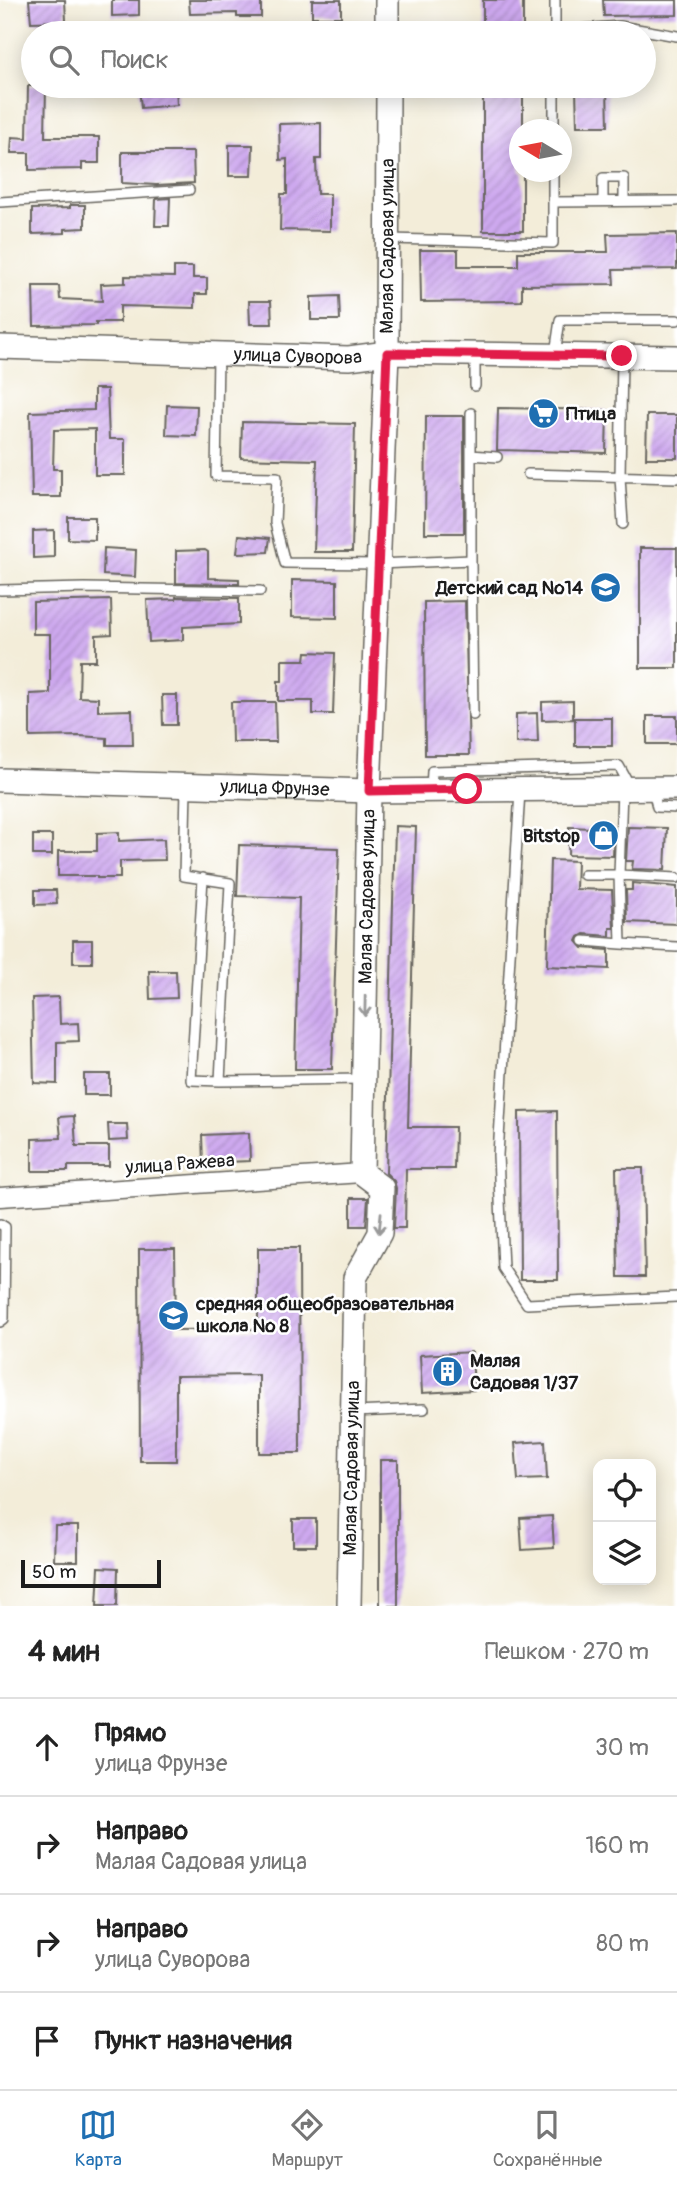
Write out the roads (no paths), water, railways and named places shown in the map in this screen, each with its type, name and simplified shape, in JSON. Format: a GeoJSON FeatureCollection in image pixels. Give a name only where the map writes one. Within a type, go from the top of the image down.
{"type":"FeatureCollection","features":[{"type":"Feature","properties":{"kind":"street"},"geometry":{"type":"LineString","coordinates":[[387,0],[387,21]]}},
{"type":"Feature","properties":{"kind":"street","name":"Малая Садовая улица"},"geometry":{"type":"LineString","coordinates":[[349,1606],[355,1278],[380,1233],[382,1188],[362,1173],[369,791],[387,353],[388,98]]}},
{"type":"Feature","properties":{"kind":"street","name":"улица Суворова"},"geometry":{"type":"LineString","coordinates":[[0,347],[205,348],[349,358],[387,353],[677,357]]}},
{"type":"Feature","properties":{"kind":"street","name":"улица Фрунзе"},"geometry":{"type":"LineString","coordinates":[[0,780],[369,791],[431,790],[466,779],[520,789],[677,788]]}},
{"type":"Feature","properties":{"kind":"street","name":"улица Ражева"},"geometry":{"type":"LineString","coordinates":[[0,1197],[362,1173]]}},
{"type":"Feature","properties":{"kind":"lane"},"geometry":{"type":"LineString","coordinates":[[555,0],[555,21]]}},
{"type":"Feature","properties":{"kind":"lane"},"geometry":{"type":"LineString","coordinates":[[656,32],[677,36]]}},
{"type":"Feature","properties":{"kind":"lane"},"geometry":{"type":"LineString","coordinates":[[554,98],[554,119]]}},
{"type":"Feature","properties":{"kind":"lane"},"geometry":{"type":"LineString","coordinates":[[603,201],[603,178],[624,178],[624,201]]}},
{"type":"Feature","properties":{"kind":"lane"},"geometry":{"type":"LineString","coordinates":[[388,239],[553,243],[553,182]]}},
{"type":"Feature","properties":{"kind":"lane"},"geometry":{"type":"LineString","coordinates":[[0,202],[189,190]]}},
{"type":"Feature","properties":{"kind":"lane"},"geometry":{"type":"LineString","coordinates":[[553,202],[677,201]]}},
{"type":"Feature","properties":{"kind":"lane"},"geometry":{"type":"LineString","coordinates":[[554,355],[560,320],[677,320]]}},
{"type":"Feature","properties":{"kind":"lane"},"geometry":{"type":"LineString","coordinates":[[205,348],[216,476],[277,477],[275,523],[285,563],[378,564],[471,560]]}},
{"type":"Feature","properties":{"kind":"lane"},"geometry":{"type":"LineString","coordinates":[[475,354],[475,386]]}},
{"type":"Feature","properties":{"kind":"lane"},"geometry":{"type":"LineString","coordinates":[[622,356],[620,477],[623,524]]}},
{"type":"Feature","properties":{"kind":"lane"},"geometry":{"type":"LineString","coordinates":[[471,413],[473,715]]}},
{"type":"Feature","properties":{"kind":"lane"},"geometry":{"type":"LineString","coordinates":[[471,455],[497,457]]}},
{"type":"Feature","properties":{"kind":"lane"},"geometry":{"type":"LineString","coordinates":[[528,474],[677,478]]}},
{"type":"Feature","properties":{"kind":"lane"},"geometry":{"type":"LineString","coordinates":[[0,590],[84,588],[260,591]]}},
{"type":"Feature","properties":{"kind":"lane"},"geometry":{"type":"LineString","coordinates":[[466,779],[619,766],[635,788],[657,807],[677,808]]}},
{"type":"Feature","properties":{"kind":"lane"},"geometry":{"type":"LineString","coordinates":[[186,786],[184,876],[230,883],[220,1081]]}},
{"type":"Feature","properties":{"kind":"lane"},"geometry":{"type":"LineString","coordinates":[[621,944],[619,875],[635,788]]}},
{"type":"Feature","properties":{"kind":"lane"},"geometry":{"type":"LineString","coordinates":[[520,789],[498,1155],[503,1268],[527,1304],[677,1297]]}},
{"type":"Feature","properties":{"kind":"lane"},"geometry":{"type":"LineString","coordinates":[[584,875],[677,878]]}},
{"type":"Feature","properties":{"kind":"lane"},"geometry":{"type":"LineString","coordinates":[[203,878],[191,1080],[364,1079]]}},
{"type":"Feature","properties":{"kind":"lane"},"geometry":{"type":"LineString","coordinates":[[584,941],[677,947]]}},
{"type":"Feature","properties":{"kind":"lane"},"geometry":{"type":"LineString","coordinates":[[0,1224],[5,1227],[5,1240],[4,1319],[0,1322]]}},
{"type":"Feature","properties":{"kind":"lane"},"geometry":{"type":"LineString","coordinates":[[353,1412],[424,1409]]}},
{"type":"Feature","properties":{"kind":"place","name":"Птица"},"geometry":{"type":"Point","coordinates":[543,414]}},
{"type":"Feature","properties":{"kind":"place","name":"Детский сад №14"},"geometry":{"type":"Point","coordinates":[606,588]}},
{"type":"Feature","properties":{"kind":"place","name":"Bitstop"},"geometry":{"type":"Point","coordinates":[603,836]}},
{"type":"Feature","properties":{"kind":"place","name":"средняя общеобразовательная школа № 8"},"geometry":{"type":"Point","coordinates":[173,1315]}},
{"type":"Feature","properties":{"kind":"place","name":"Малая Садовая 1/37"},"geometry":{"type":"Point","coordinates":[447,1372]}}]}
